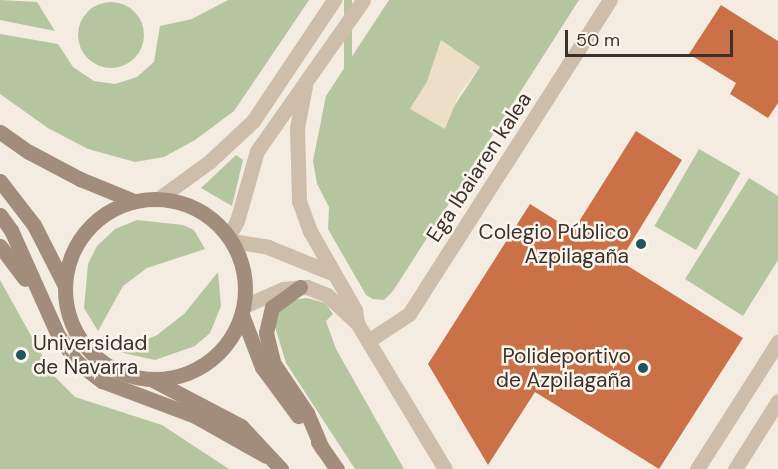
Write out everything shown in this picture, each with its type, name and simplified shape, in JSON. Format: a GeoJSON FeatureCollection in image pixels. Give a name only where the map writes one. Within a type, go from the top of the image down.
{"type":"FeatureCollection","features":[{"type":"Feature","properties":{"kind":"main road"},"geometry":{"type":"LineString","coordinates":[[0,132],[69,174],[134,201]]}},
{"type":"Feature","properties":{"kind":"main road"},"geometry":{"type":"LineString","coordinates":[[0,181],[34,225],[64,284]]}},
{"type":"Feature","properties":{"kind":"main road"},"geometry":{"type":"LineString","coordinates":[[281,469],[266,456],[241,426],[153,380],[107,368],[88,351],[73,329],[65,303],[64,284],[73,249],[87,229],[109,211],[134,201],[158,199],[201,211],[230,239],[242,262],[243,310],[266,372],[338,469]]}},
{"type":"Feature","properties":{"kind":"main road"},"geometry":{"type":"LineString","coordinates":[[0,216],[11,230],[48,311],[76,361],[102,381],[195,416],[266,456]]}},
{"type":"Feature","properties":{"kind":"main road"},"geometry":{"type":"LineString","coordinates":[[0,246],[48,311]]}},
{"type":"Feature","properties":{"kind":"main road"},"geometry":{"type":"LineString","coordinates":[[300,287],[272,308],[266,333],[274,364],[307,413],[322,448]]}},
{"type":"Feature","properties":{"kind":"main road"},"geometry":{"type":"LineString","coordinates":[[153,380],[182,376],[209,363],[230,341],[243,310]]}},
{"type":"Feature","properties":{"kind":"street"},"geometry":{"type":"LineString","coordinates":[[158,199],[209,162],[253,120],[334,0]]}},
{"type":"Feature","properties":{"kind":"street"},"geometry":{"type":"LineString","coordinates":[[332,273],[268,247],[230,239],[257,151],[305,86],[363,0]]}},
{"type":"Feature","properties":{"kind":"street","name":"Ega Ibaiaren kalea"},"geometry":{"type":"LineString","coordinates":[[368,340],[409,314],[610,0]]}},
{"type":"Feature","properties":{"kind":"street"},"geometry":{"type":"LineString","coordinates":[[305,86],[297,128],[299,201],[332,273],[355,310],[357,323]]}},
{"type":"Feature","properties":{"kind":"street"},"geometry":{"type":"LineString","coordinates":[[243,310],[283,288],[300,287],[320,290],[357,323],[445,469]]}},
{"type":"Feature","properties":{"kind":"street"},"geometry":{"type":"LineString","coordinates":[[697,469],[778,342]]}},
{"type":"Feature","properties":{"kind":"street"},"geometry":{"type":"LineString","coordinates":[[735,469],[778,401]]}},
{"type":"Feature","properties":{"kind":"green space"},"geometry":{"type":"Polygon","coordinates":[[[0,0],[37,2],[55,31],[0,20],[0,0]]]}},
{"type":"Feature","properties":{"kind":"green space"},"geometry":{"type":"Polygon","coordinates":[[[228,0],[309,0],[234,111],[195,140],[164,157],[135,162],[88,149],[48,128],[0,94],[0,34],[58,44],[73,67],[94,81],[115,84],[137,77],[154,62],[160,26],[192,19],[228,0]]]}},
{"type":"Feature","properties":{"kind":"green space"},"geometry":{"type":"Polygon","coordinates":[[[344,0],[352,0],[352,165],[344,165],[344,0]]]}},
{"type":"Feature","properties":{"kind":"green space"},"geometry":{"type":"Polygon","coordinates":[[[389,0],[579,0],[393,291],[384,300],[373,299],[366,295],[328,229],[329,207],[317,184],[313,161],[326,96],[389,0]],[[441,41],[427,82],[410,109],[453,108],[480,67],[441,41]]]}},
{"type":"Feature","properties":{"kind":"green space"},"geometry":{"type":"Polygon","coordinates":[[[111,2],[124,5],[134,12],[141,22],[144,35],[141,48],[134,58],[124,65],[111,68],[98,65],[88,58],[81,48],[78,35],[81,22],[88,12],[98,5],[111,2]]]}},
{"type":"Feature","properties":{"kind":"green space"},"geometry":{"type":"Polygon","coordinates":[[[699,149],[741,173],[696,250],[654,226],[699,149]]]}},
{"type":"Feature","properties":{"kind":"green space"},"geometry":{"type":"Polygon","coordinates":[[[236,155],[243,160],[232,206],[201,188],[236,155]]]}},
{"type":"Feature","properties":{"kind":"green space"},"geometry":{"type":"Polygon","coordinates":[[[749,178],[778,196],[778,260],[743,316],[685,279],[749,178]]]}},
{"type":"Feature","properties":{"kind":"green space"},"geometry":{"type":"Polygon","coordinates":[[[137,220],[183,225],[194,230],[205,249],[147,268],[123,286],[98,331],[84,308],[88,264],[97,246],[115,229],[137,220]]]}},
{"type":"Feature","properties":{"kind":"green space"},"geometry":{"type":"Polygon","coordinates":[[[218,272],[221,306],[210,333],[195,346],[155,360],[119,352],[157,335],[184,314],[218,272]]]}},
{"type":"Feature","properties":{"kind":"green space","name":"Universidad de Navarra"},"geometry":{"type":"Polygon","coordinates":[[[0,280],[53,375],[75,397],[162,425],[229,469],[0,469],[0,280]]]}},
{"type":"Feature","properties":{"kind":"green space"},"geometry":{"type":"Polygon","coordinates":[[[307,298],[325,303],[333,314],[326,321],[336,349],[404,469],[355,469],[286,363],[274,323],[277,313],[291,300],[307,298]]]}},
{"type":"Feature","properties":{"kind":"shaded area"},"geometry":{"type":"Polygon","coordinates":[[[441,40],[480,67],[459,94],[445,129],[410,109],[427,82],[441,40]]]}},
{"type":"Feature","properties":{"kind":"building"},"geometry":{"type":"Polygon","coordinates":[[[721,5],[778,41],[778,103],[768,118],[730,94],[736,83],[689,54],[721,5]]]}},
{"type":"Feature","properties":{"kind":"building"},"geometry":{"type":"Polygon","coordinates":[[[636,131],[682,160],[620,261],[743,338],[659,469],[535,392],[488,465],[428,364],[530,204],[573,231],[636,131]]]}},
{"type":"Feature","properties":{"kind":"place","name":"Colegio Público Azpilagaña"},"geometry":{"type":"Point","coordinates":[641,244]}},
{"type":"Feature","properties":{"kind":"place","name":"Universidad de Navarra"},"geometry":{"type":"Point","coordinates":[21,355]}},
{"type":"Feature","properties":{"kind":"place","name":"Polideportivo de Azpilagaña"},"geometry":{"type":"Point","coordinates":[643,368]}}]}
